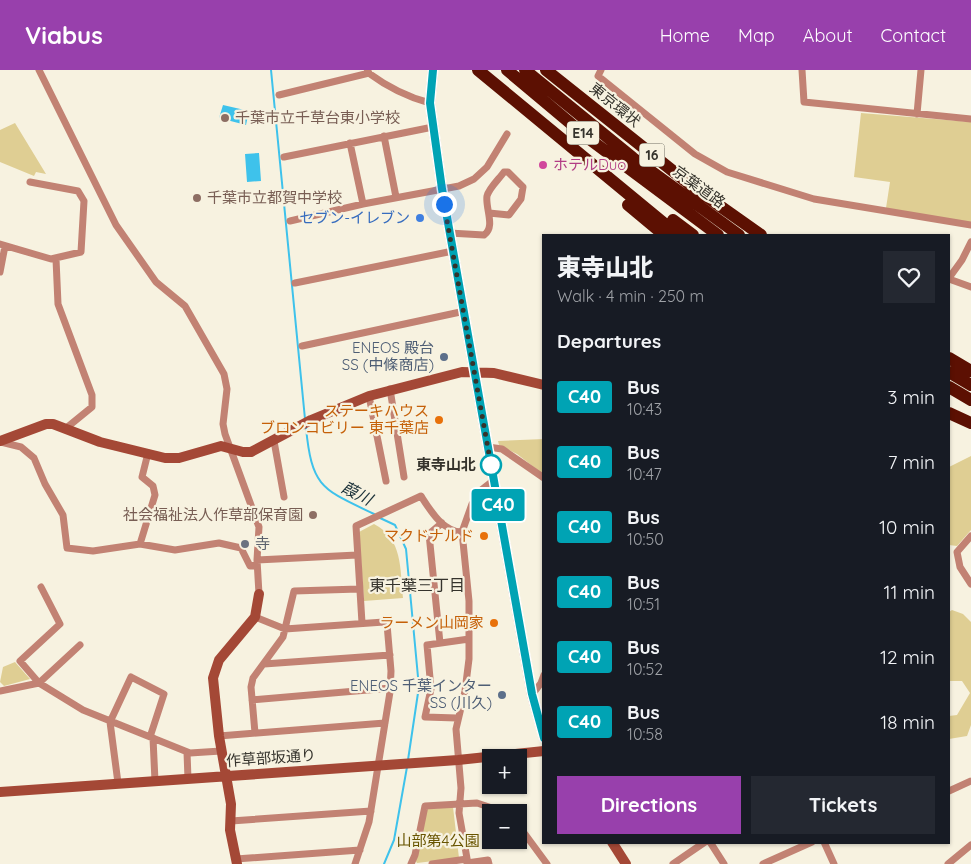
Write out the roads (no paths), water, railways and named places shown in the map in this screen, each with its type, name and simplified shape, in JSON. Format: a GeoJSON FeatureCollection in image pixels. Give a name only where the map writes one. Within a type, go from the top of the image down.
{"type":"FeatureCollection","features":[{"type":"Feature","properties":{"kind":"highway"},"geometry":{"type":"LineString","coordinates":[[468,70],[663,234]]}},
{"type":"Feature","properties":{"kind":"highway"},"geometry":{"type":"LineString","coordinates":[[478,70],[677,234]]}},
{"type":"Feature","properties":{"kind":"highway","name":"京葉道路"},"geometry":{"type":"LineString","coordinates":[[507,70],[588,138],[664,189],[737,234]]}},
{"type":"Feature","properties":{"kind":"highway","name":"京葉道路"},"geometry":{"type":"LineString","coordinates":[[525,70],[717,234]]}},
{"type":"Feature","properties":{"kind":"highway","name":"東京環状"},"geometry":{"type":"LineString","coordinates":[[546,70],[685,181],[760,234]]}},
{"type":"Feature","properties":{"kind":"highway"},"geometry":{"type":"LineString","coordinates":[[531,122],[597,159],[692,234]]}},
{"type":"Feature","properties":{"kind":"highway"},"geometry":{"type":"LineString","coordinates":[[950,359],[971,371]]}},
{"type":"Feature","properties":{"kind":"highway"},"geometry":{"type":"LineString","coordinates":[[950,373],[971,385]]}},
{"type":"Feature","properties":{"kind":"highway"},"geometry":{"type":"LineString","coordinates":[[950,388],[971,400]]}},
{"type":"Feature","properties":{"kind":"highway"},"geometry":{"type":"LineString","coordinates":[[950,396],[971,407]]}},
{"type":"Feature","properties":{"kind":"highway"},"geometry":{"type":"LineString","coordinates":[[950,413],[971,423]]}},
{"type":"Feature","properties":{"kind":"street"},"geometry":{"type":"LineString","coordinates":[[39,70],[116,225],[156,282],[185,306],[224,374],[228,389],[223,424],[259,527],[257,562],[259,594],[255,617],[214,668],[213,692],[231,804],[230,830],[236,861],[360,850]]}},
{"type":"Feature","properties":{"kind":"street"},"geometry":{"type":"LineString","coordinates":[[601,70],[598,76],[688,148],[727,172],[814,199],[971,225]]}},
{"type":"Feature","properties":{"kind":"street"},"geometry":{"type":"LineString","coordinates":[[802,70],[804,102],[971,119]]}},
{"type":"Feature","properties":{"kind":"street"},"geometry":{"type":"LineString","coordinates":[[917,114],[921,70]]}},
{"type":"Feature","properties":{"kind":"street"},"geometry":{"type":"LineString","coordinates":[[279,95],[366,72],[412,98],[430,103]]}},
{"type":"Feature","properties":{"kind":"street"},"geometry":{"type":"LineString","coordinates":[[434,72],[430,103],[442,189],[532,694],[542,731]]}},
{"type":"Feature","properties":{"kind":"street"},"geometry":{"type":"LineString","coordinates":[[284,157],[434,127]]}},
{"type":"Feature","properties":{"kind":"street"},"geometry":{"type":"LineString","coordinates":[[290,221],[396,197],[458,186],[474,179],[487,167],[507,134]]}},
{"type":"Feature","properties":{"kind":"street"},"geometry":{"type":"LineString","coordinates":[[384,136],[396,197]]}},
{"type":"Feature","properties":{"kind":"street"},"geometry":{"type":"LineString","coordinates":[[350,143],[363,204]]}},
{"type":"Feature","properties":{"kind":"street"},"geometry":{"type":"LineString","coordinates":[[450,233],[484,235],[490,227],[489,213],[488,192],[504,172],[508,172],[523,186],[522,199],[509,215],[489,213]]}},
{"type":"Feature","properties":{"kind":"street"},"geometry":{"type":"LineString","coordinates":[[0,272],[3,245],[56,259],[81,252],[82,196],[78,190],[30,182]]}},
{"type":"Feature","properties":{"kind":"street"},"geometry":{"type":"LineString","coordinates":[[950,278],[971,242]]}},
{"type":"Feature","properties":{"kind":"street"},"geometry":{"type":"LineString","coordinates":[[295,283],[453,251]]}},
{"type":"Feature","properties":{"kind":"street"},"geometry":{"type":"LineString","coordinates":[[56,259],[58,304],[92,395],[92,407],[65,429]]}},
{"type":"Feature","properties":{"kind":"street"},"geometry":{"type":"LineString","coordinates":[[950,279],[971,287]]}},
{"type":"Feature","properties":{"kind":"street"},"geometry":{"type":"LineString","coordinates":[[302,346],[465,311]]}},
{"type":"Feature","properties":{"kind":"street"},"geometry":{"type":"LineString","coordinates":[[0,442],[46,424],[100,442],[179,458],[221,446],[243,452],[252,452],[311,420],[369,396],[390,389],[462,372],[494,373],[542,385]]}},
{"type":"Feature","properties":{"kind":"street"},"geometry":{"type":"LineString","coordinates":[[390,389],[404,477]]}},
{"type":"Feature","properties":{"kind":"street"},"geometry":{"type":"LineString","coordinates":[[369,396],[386,481]]}},
{"type":"Feature","properties":{"kind":"street"},"geometry":{"type":"LineString","coordinates":[[274,441],[284,497]]}},
{"type":"Feature","properties":{"kind":"street"},"geometry":{"type":"LineString","coordinates":[[0,442],[21,447],[34,458],[45,484],[63,515],[67,548],[93,551],[140,544],[175,550],[220,543],[241,548],[250,566],[257,562],[358,555]]}},
{"type":"Feature","properties":{"kind":"street"},"geometry":{"type":"LineString","coordinates":[[488,447],[502,449],[542,477]]}},
{"type":"Feature","properties":{"kind":"street"},"geometry":{"type":"LineString","coordinates":[[140,544],[155,495],[153,486],[142,477],[148,453]]}},
{"type":"Feature","properties":{"kind":"street"},"geometry":{"type":"LineString","coordinates":[[467,862],[458,803],[461,788],[457,718],[468,674],[469,639],[469,601],[462,532],[472,504],[480,491],[494,480]]}},
{"type":"Feature","properties":{"kind":"street"},"geometry":{"type":"LineString","coordinates":[[362,623],[356,526],[421,496],[434,516],[453,530],[462,532]]}},
{"type":"Feature","properties":{"kind":"street"},"geometry":{"type":"LineString","coordinates":[[440,643],[429,534],[442,523]]}},
{"type":"Feature","properties":{"kind":"street"},"geometry":{"type":"LineString","coordinates":[[971,536],[957,552],[960,567],[971,584]]}},
{"type":"Feature","properties":{"kind":"street"},"geometry":{"type":"LineString","coordinates":[[41,587],[60,624],[20,661],[40,683],[83,710],[187,752],[221,750]]}},
{"type":"Feature","properties":{"kind":"street"},"geometry":{"type":"LineString","coordinates":[[255,733],[251,687],[253,678],[283,637],[294,591],[359,589]]}},
{"type":"Feature","properties":{"kind":"street"},"geometry":{"type":"LineString","coordinates":[[255,617],[285,629],[362,623],[384,622],[386,624],[390,655],[391,688],[371,811],[355,864]]}},
{"type":"Feature","properties":{"kind":"street"},"geometry":{"type":"LineString","coordinates":[[457,718],[425,717],[431,690],[427,645],[469,639]]}},
{"type":"Feature","properties":{"kind":"street"},"geometry":{"type":"LineString","coordinates":[[0,691],[40,683],[80,645]]}},
{"type":"Feature","properties":{"kind":"street"},"geometry":{"type":"LineString","coordinates":[[264,664],[390,655]]}},
{"type":"Feature","properties":{"kind":"street"},"geometry":{"type":"LineString","coordinates":[[118,783],[110,722],[131,677],[164,694],[152,738],[155,781]]}},
{"type":"Feature","properties":{"kind":"street"},"geometry":{"type":"LineString","coordinates":[[532,694],[542,681]]}},
{"type":"Feature","properties":{"kind":"street"},"geometry":{"type":"LineString","coordinates":[[252,700],[391,688]]}},
{"type":"Feature","properties":{"kind":"street"},"geometry":{"type":"LineString","coordinates":[[219,736],[385,723]]}},
{"type":"Feature","properties":{"kind":"street","name":"作草部坂通り"},"geometry":{"type":"LineString","coordinates":[[0,792],[458,760],[542,751]]}},
{"type":"Feature","properties":{"kind":"street"},"geometry":{"type":"LineString","coordinates":[[187,752],[188,779]]}},
{"type":"Feature","properties":{"kind":"street"},"geometry":{"type":"LineString","coordinates":[[950,791],[971,781]]}},
{"type":"Feature","properties":{"kind":"street"},"geometry":{"type":"LineString","coordinates":[[411,864],[425,806],[458,803],[484,804]]}},
{"type":"Feature","properties":{"kind":"street"},"geometry":{"type":"LineString","coordinates":[[231,821],[371,811]]}},
{"type":"Feature","properties":{"kind":"street"},"geometry":{"type":"LineString","coordinates":[[527,837],[547,864]]}},
{"type":"Feature","properties":{"kind":"street"},"geometry":{"type":"LineString","coordinates":[[613,844],[626,864]]}},
{"type":"Feature","properties":{"kind":"street"},"geometry":{"type":"LineString","coordinates":[[673,864],[702,844]]}},
{"type":"Feature","properties":{"kind":"street"},"geometry":{"type":"LineString","coordinates":[[711,844],[724,864]]}},
{"type":"Feature","properties":{"kind":"street"},"geometry":{"type":"LineString","coordinates":[[763,864],[808,844]]}},
{"type":"Feature","properties":{"kind":"street"},"geometry":{"type":"LineString","coordinates":[[825,844],[834,864]]}},
{"type":"Feature","properties":{"kind":"street"},"geometry":{"type":"LineString","coordinates":[[948,864],[971,845]]}},
{"type":"Feature","properties":{"kind":"street"},"geometry":{"type":"LineString","coordinates":[[432,864],[488,860],[489,864]]}},
{"type":"Feature","properties":{"kind":"water"},"geometry":{"type":"Polygon","coordinates":[[[223,105],[249,111],[246,125],[219,118],[223,105]]]}},
{"type":"Feature","properties":{"kind":"water"},"geometry":{"type":"Polygon","coordinates":[[[259,153],[261,181],[247,182],[245,154],[259,153]]]}},
{"type":"Feature","properties":{"kind":"waterway","name":"葭川"},"geometry":{"type":"LineString","coordinates":[[271,70],[305,419]]}},
{"type":"Feature","properties":{"kind":"waterway","name":"葭川"},"geometry":{"type":"LineString","coordinates":[[306,428],[312,463],[316,475],[323,484],[331,492],[374,514]]}},
{"type":"Feature","properties":{"kind":"waterway","name":"葭川"},"geometry":{"type":"LineString","coordinates":[[380,518],[395,525],[406,549],[418,677],[418,693],[408,760]]}},
{"type":"Feature","properties":{"kind":"waterway","name":"葭川"},"geometry":{"type":"LineString","coordinates":[[384,864],[394,840],[407,767]]}},
{"type":"Feature","properties":{"kind":"place","name":"千葉市立千草台東小学校"},"geometry":{"type":"Point","coordinates":[225,118]}},
{"type":"Feature","properties":{"kind":"place","name":"ホテルDuo"},"geometry":{"type":"Point","coordinates":[543,165]}},
{"type":"Feature","properties":{"kind":"place","name":"千葉市立都賀中学校"},"geometry":{"type":"Point","coordinates":[197,198]}},
{"type":"Feature","properties":{"kind":"place","name":"セブン-イレブン"},"geometry":{"type":"Point","coordinates":[420,218]}},
{"type":"Feature","properties":{"kind":"place","name":"ENEOS 殿台 SS (中條商店)"},"geometry":{"type":"Point","coordinates":[444,357]}},
{"type":"Feature","properties":{"kind":"place","name":"ステーキハウス ブロンコビリー 東千葉店"},"geometry":{"type":"Point","coordinates":[439,420]}},
{"type":"Feature","properties":{"kind":"place","name":"東寺山北"},"geometry":{"type":"Point","coordinates":[491,465]}},
{"type":"Feature","properties":{"kind":"place","name":"社会福祉法人作草部保育園"},"geometry":{"type":"Point","coordinates":[313,515]}},
{"type":"Feature","properties":{"kind":"place","name":"マクドナルド"},"geometry":{"type":"Point","coordinates":[484,536]}},
{"type":"Feature","properties":{"kind":"place","name":"寺"},"geometry":{"type":"Point","coordinates":[245,544]}},
{"type":"Feature","properties":{"kind":"place","name":"ラーメン山岡家"},"geometry":{"type":"Point","coordinates":[494,623]}},
{"type":"Feature","properties":{"kind":"place","name":"ENEOS 千葉インター SS (川久)"},"geometry":{"type":"Point","coordinates":[502,695]}},
{"type":"Feature","properties":{"kind":"district","name":"東千葉三丁目"},"geometry":{"type":"Point","coordinates":[417,585]}},
{"type":"Feature","properties":{"kind":"park label","name":"山部第4公園"},"geometry":{"type":"Point","coordinates":[438,841]}}]}
